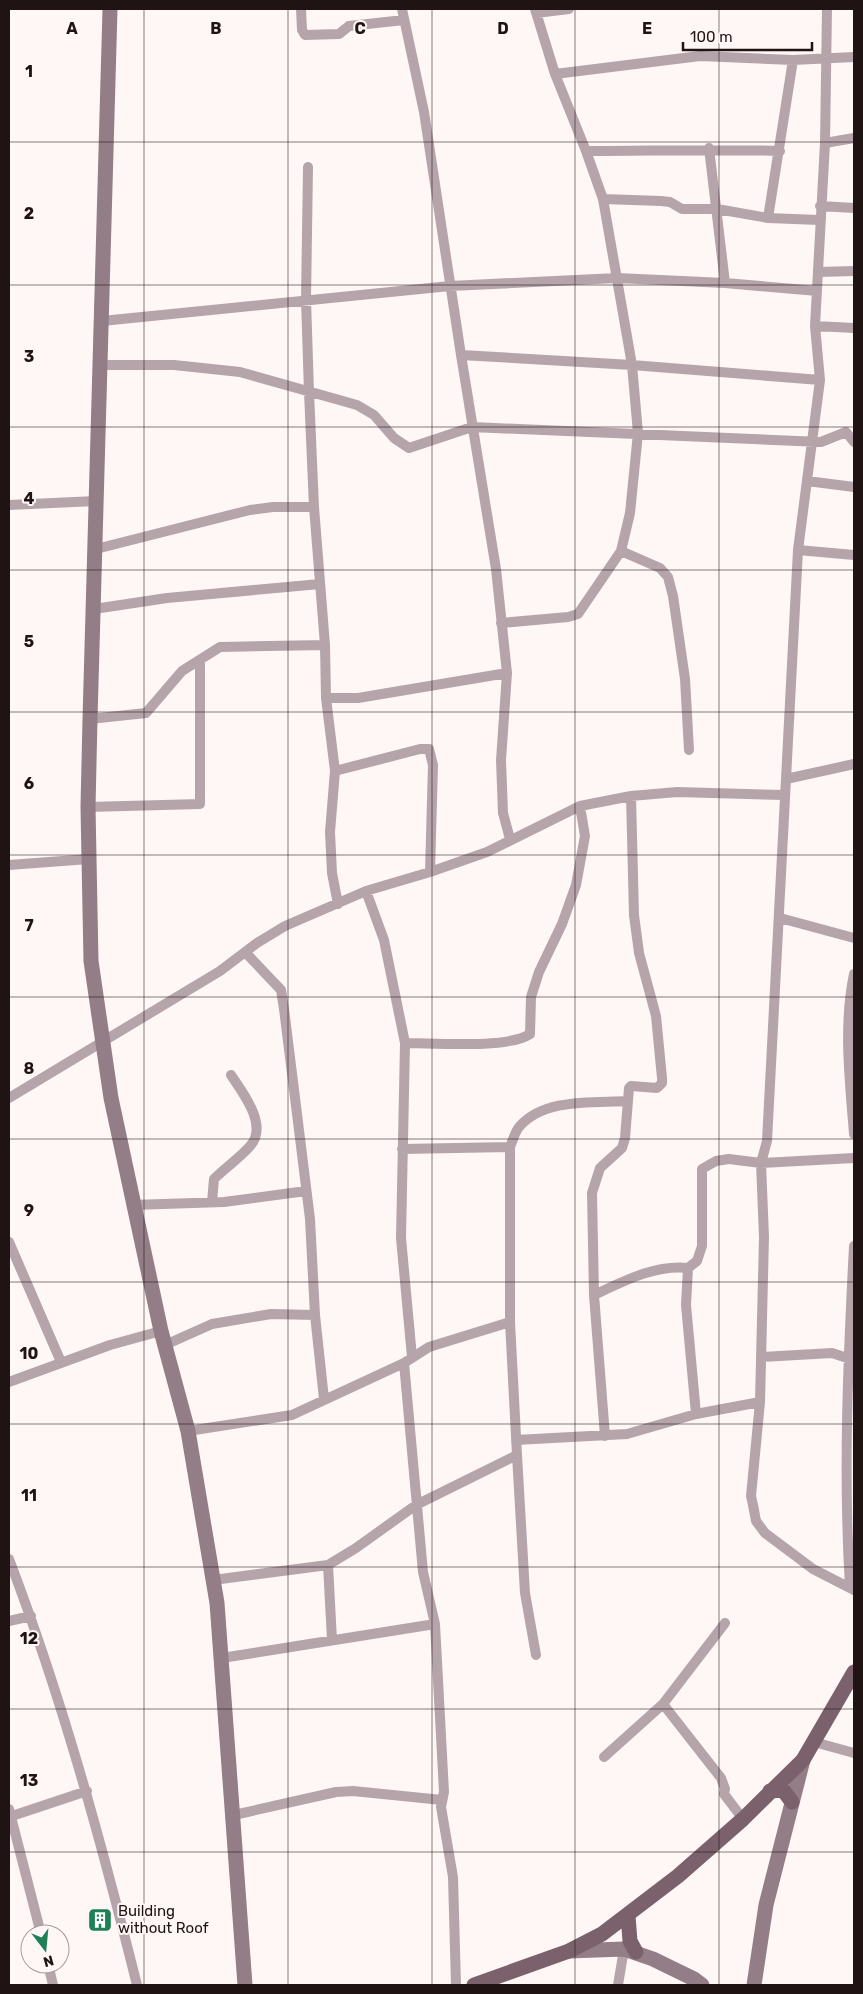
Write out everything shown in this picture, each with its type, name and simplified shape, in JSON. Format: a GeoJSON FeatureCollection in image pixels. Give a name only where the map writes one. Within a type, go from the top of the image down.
{"type":"FeatureCollection","features":[{"type":"Feature","properties":{"kind":"main road"},"geometry":{"type":"LineString","coordinates":[[474,1985],[569,1951],[602,1934],[628,1916],[743,1819],[803,1760],[854,1672]]}},
{"type":"Feature","properties":{"kind":"main road"},"geometry":{"type":"LineString","coordinates":[[770,1791],[783,1790],[792,1802]]}},
{"type":"Feature","properties":{"kind":"main road"},"geometry":{"type":"LineString","coordinates":[[628,1916],[630,1950]]}},
{"type":"Feature","properties":{"kind":"street"},"geometry":{"type":"LineString","coordinates":[[110,9],[88,807],[91,961],[102,1041],[132,1205],[163,1338],[188,1431],[213,1580],[222,1658],[245,1985]]}},
{"type":"Feature","properties":{"kind":"street"},"geometry":{"type":"LineString","coordinates":[[301,9],[302,30],[305,35],[339,34],[349,26],[404,20]]}},
{"type":"Feature","properties":{"kind":"street"},"geometry":{"type":"LineString","coordinates":[[402,9],[424,112],[472,427],[496,569],[507,672],[501,760],[503,813],[510,839]]}},
{"type":"Feature","properties":{"kind":"street"},"geometry":{"type":"LineString","coordinates":[[501,623],[568,617],[578,614],[621,551],[630,512],[638,433],[632,365],[603,199],[555,74],[536,11],[569,9]]}},
{"type":"Feature","properties":{"kind":"street"},"geometry":{"type":"LineString","coordinates":[[827,9],[825,143],[819,220],[819,272],[815,326],[820,380],[814,442],[798,550],[767,1141],[761,1163],[764,1237],[760,1402],[751,1496],[756,1521],[764,1533],[813,1569],[852,1588]]}},
{"type":"Feature","properties":{"kind":"street"},"geometry":{"type":"LineString","coordinates":[[555,74],[700,56],[793,60],[854,57]]}},
{"type":"Feature","properties":{"kind":"street"},"geometry":{"type":"LineString","coordinates":[[768,218],[793,60]]}},
{"type":"Feature","properties":{"kind":"street"},"geometry":{"type":"LineString","coordinates":[[825,143],[854,138]]}},
{"type":"Feature","properties":{"kind":"street"},"geometry":{"type":"LineString","coordinates":[[586,151],[656,151],[709,148],[780,151]]}},
{"type":"Feature","properties":{"kind":"street"},"geometry":{"type":"LineString","coordinates":[[709,148],[725,283]]}},
{"type":"Feature","properties":{"kind":"street"},"geometry":{"type":"LineString","coordinates":[[308,167],[306,300],[309,392],[314,507],[325,645],[326,698],[335,771],[330,832],[332,873],[338,904]]}},
{"type":"Feature","properties":{"kind":"street"},"geometry":{"type":"LineString","coordinates":[[603,199],[660,201],[670,202],[682,209],[717,209],[768,218],[819,220]]}},
{"type":"Feature","properties":{"kind":"street"},"geometry":{"type":"LineString","coordinates":[[820,206],[854,208]]}},
{"type":"Feature","properties":{"kind":"street"},"geometry":{"type":"LineString","coordinates":[[819,272],[854,271]]}},
{"type":"Feature","properties":{"kind":"street"},"geometry":{"type":"LineString","coordinates":[[102,321],[450,286],[617,278],[725,283],[817,291]]}},
{"type":"Feature","properties":{"kind":"street"},"geometry":{"type":"LineString","coordinates":[[815,326],[854,328]]}},
{"type":"Feature","properties":{"kind":"street"},"geometry":{"type":"LineString","coordinates":[[461,356],[632,365],[820,380]]}},
{"type":"Feature","properties":{"kind":"street"},"geometry":{"type":"LineString","coordinates":[[100,365],[174,365],[240,372],[357,405],[374,415],[394,438],[409,448],[472,427],[814,442],[821,442],[850,430],[854,442]]}},
{"type":"Feature","properties":{"kind":"street"},"geometry":{"type":"LineString","coordinates":[[807,481],[854,487]]}},
{"type":"Feature","properties":{"kind":"street"},"geometry":{"type":"LineString","coordinates":[[9,505],[96,500]]}},
{"type":"Feature","properties":{"kind":"street"},"geometry":{"type":"LineString","coordinates":[[96,549],[250,510],[273,507],[314,507]]}},
{"type":"Feature","properties":{"kind":"street"},"geometry":{"type":"LineString","coordinates":[[798,550],[854,554]]}},
{"type":"Feature","properties":{"kind":"street"},"geometry":{"type":"LineString","coordinates":[[621,551],[660,568],[668,577],[673,596],[684,679],[689,750]]}},
{"type":"Feature","properties":{"kind":"street"},"geometry":{"type":"LineString","coordinates":[[94,609],[167,598],[320,584]]}},
{"type":"Feature","properties":{"kind":"street"},"geometry":{"type":"LineString","coordinates":[[90,720],[146,713],[182,671],[220,647],[325,645]]}},
{"type":"Feature","properties":{"kind":"street"},"geometry":{"type":"LineString","coordinates":[[88,807],[200,804],[200,660]]}},
{"type":"Feature","properties":{"kind":"street"},"geometry":{"type":"LineString","coordinates":[[326,698],[358,698],[507,672]]}},
{"type":"Feature","properties":{"kind":"street"},"geometry":{"type":"LineString","coordinates":[[335,771],[420,749],[429,749],[433,765],[430,872]]}},
{"type":"Feature","properties":{"kind":"street"},"geometry":{"type":"LineString","coordinates":[[786,780],[854,764]]}},
{"type":"Feature","properties":{"kind":"street"},"geometry":{"type":"LineString","coordinates":[[9,1098],[220,972],[246,953],[257,942],[285,926],[366,891],[430,872],[487,852],[580,806],[631,796],[677,792],[784,795]]}},
{"type":"Feature","properties":{"kind":"street"},"geometry":{"type":"LineString","coordinates":[[605,1436],[594,1295],[592,1193],[600,1168],[622,1148],[625,1138],[627,1101],[631,1086],[657,1088],[662,1083],[656,1016],[639,953],[634,915],[631,796]]}},
{"type":"Feature","properties":{"kind":"street"},"geometry":{"type":"LineString","coordinates":[[404,1043],[487,1043],[522,1040],[530,1034],[531,997],[539,972],[562,924],[576,885],[584,836],[580,806]]}},
{"type":"Feature","properties":{"kind":"street"},"geometry":{"type":"LineString","coordinates":[[9,865],[90,859]]}},
{"type":"Feature","properties":{"kind":"street"},"geometry":{"type":"LineString","coordinates":[[366,891],[384,940],[404,1043],[401,1238],[416,1505],[423,1572],[435,1624],[444,1792],[441,1807],[453,1877],[456,1985]]}},
{"type":"Feature","properties":{"kind":"street"},"geometry":{"type":"LineString","coordinates":[[780,918],[854,938]]}},
{"type":"Feature","properties":{"kind":"street"},"geometry":{"type":"LineString","coordinates":[[246,953],[281,990],[306,1191],[315,1316],[324,1399]]}},
{"type":"Feature","properties":{"kind":"street"},"geometry":{"type":"LineString","coordinates":[[854,974],[850,994],[849,1059],[854,1134]]}},
{"type":"Feature","properties":{"kind":"street"},"geometry":{"type":"LineString","coordinates":[[212,1202],[214,1179],[252,1143],[256,1134],[251,1106],[231,1075]]}},
{"type":"Feature","properties":{"kind":"street"},"geometry":{"type":"LineString","coordinates":[[536,1655],[525,1593],[516,1440],[510,1322],[510,1146],[519,1126],[534,1115],[552,1107],[627,1101]]}},
{"type":"Feature","properties":{"kind":"street"},"geometry":{"type":"LineString","coordinates":[[402,1149],[510,1146]]}},
{"type":"Feature","properties":{"kind":"street"},"geometry":{"type":"LineString","coordinates":[[594,1295],[622,1282],[656,1271],[676,1266],[688,1268],[697,1261],[702,1246],[702,1169],[716,1160],[729,1159],[761,1163],[854,1158]]}},
{"type":"Feature","properties":{"kind":"street"},"geometry":{"type":"LineString","coordinates":[[132,1205],[212,1202],[306,1191]]}},
{"type":"Feature","properties":{"kind":"street"},"geometry":{"type":"LineString","coordinates":[[9,1242],[61,1362]]}},
{"type":"Feature","properties":{"kind":"street"},"geometry":{"type":"LineString","coordinates":[[852,1588],[846,1523],[854,1246]]}},
{"type":"Feature","properties":{"kind":"street"},"geometry":{"type":"LineString","coordinates":[[688,1268],[686,1305],[696,1414]]}},
{"type":"Feature","properties":{"kind":"street"},"geometry":{"type":"LineString","coordinates":[[9,1382],[61,1362],[163,1338],[212,1324],[271,1314],[315,1316]]}},
{"type":"Feature","properties":{"kind":"street"},"geometry":{"type":"LineString","coordinates":[[188,1431],[292,1415],[408,1360],[429,1347],[510,1322]]}},
{"type":"Feature","properties":{"kind":"street"},"geometry":{"type":"LineString","coordinates":[[761,1358],[832,1353],[842,1354],[851,1359]]}},
{"type":"Feature","properties":{"kind":"street"},"geometry":{"type":"LineString","coordinates":[[516,1440],[627,1434],[696,1414],[760,1402]]}},
{"type":"Feature","properties":{"kind":"street"},"geometry":{"type":"LineString","coordinates":[[213,1580],[328,1565],[356,1548],[416,1505],[517,1455]]}},
{"type":"Feature","properties":{"kind":"street"},"geometry":{"type":"LineString","coordinates":[[9,1559],[31,1616],[87,1791],[137,1985]]}},
{"type":"Feature","properties":{"kind":"street"},"geometry":{"type":"LineString","coordinates":[[328,1565],[332,1640]]}},
{"type":"Feature","properties":{"kind":"street"},"geometry":{"type":"LineString","coordinates":[[9,1621],[31,1616]]}},
{"type":"Feature","properties":{"kind":"street"},"geometry":{"type":"LineString","coordinates":[[604,1757],[663,1704],[725,1623]]}},
{"type":"Feature","properties":{"kind":"street"},"geometry":{"type":"LineString","coordinates":[[222,1658],[435,1624]]}},
{"type":"Feature","properties":{"kind":"street"},"geometry":{"type":"LineString","coordinates":[[663,1704],[720,1778],[725,1789],[724,1794],[743,1819]]}},
{"type":"Feature","properties":{"kind":"street"},"geometry":{"type":"LineString","coordinates":[[814,1742],[854,1753]]}},
{"type":"Feature","properties":{"kind":"street"},"geometry":{"type":"LineString","coordinates":[[754,1985],[766,1905],[803,1760]]}},
{"type":"Feature","properties":{"kind":"street"},"geometry":{"type":"LineString","coordinates":[[38,1924],[10,1814],[87,1791]]}},
{"type":"Feature","properties":{"kind":"street"},"geometry":{"type":"LineString","coordinates":[[234,1815],[336,1792],[353,1791],[442,1800]]}},
{"type":"Feature","properties":{"kind":"street"},"geometry":{"type":"LineString","coordinates":[[569,1951],[630,1950],[694,1979],[702,1985]]}},
{"type":"Feature","properties":{"kind":"street"},"geometry":{"type":"LineString","coordinates":[[618,1985],[630,1950]]}},
{"type":"Feature","properties":{"kind":"place","name":"Building without Roof"},"geometry":{"type":"Point","coordinates":[100,1920]}}]}
